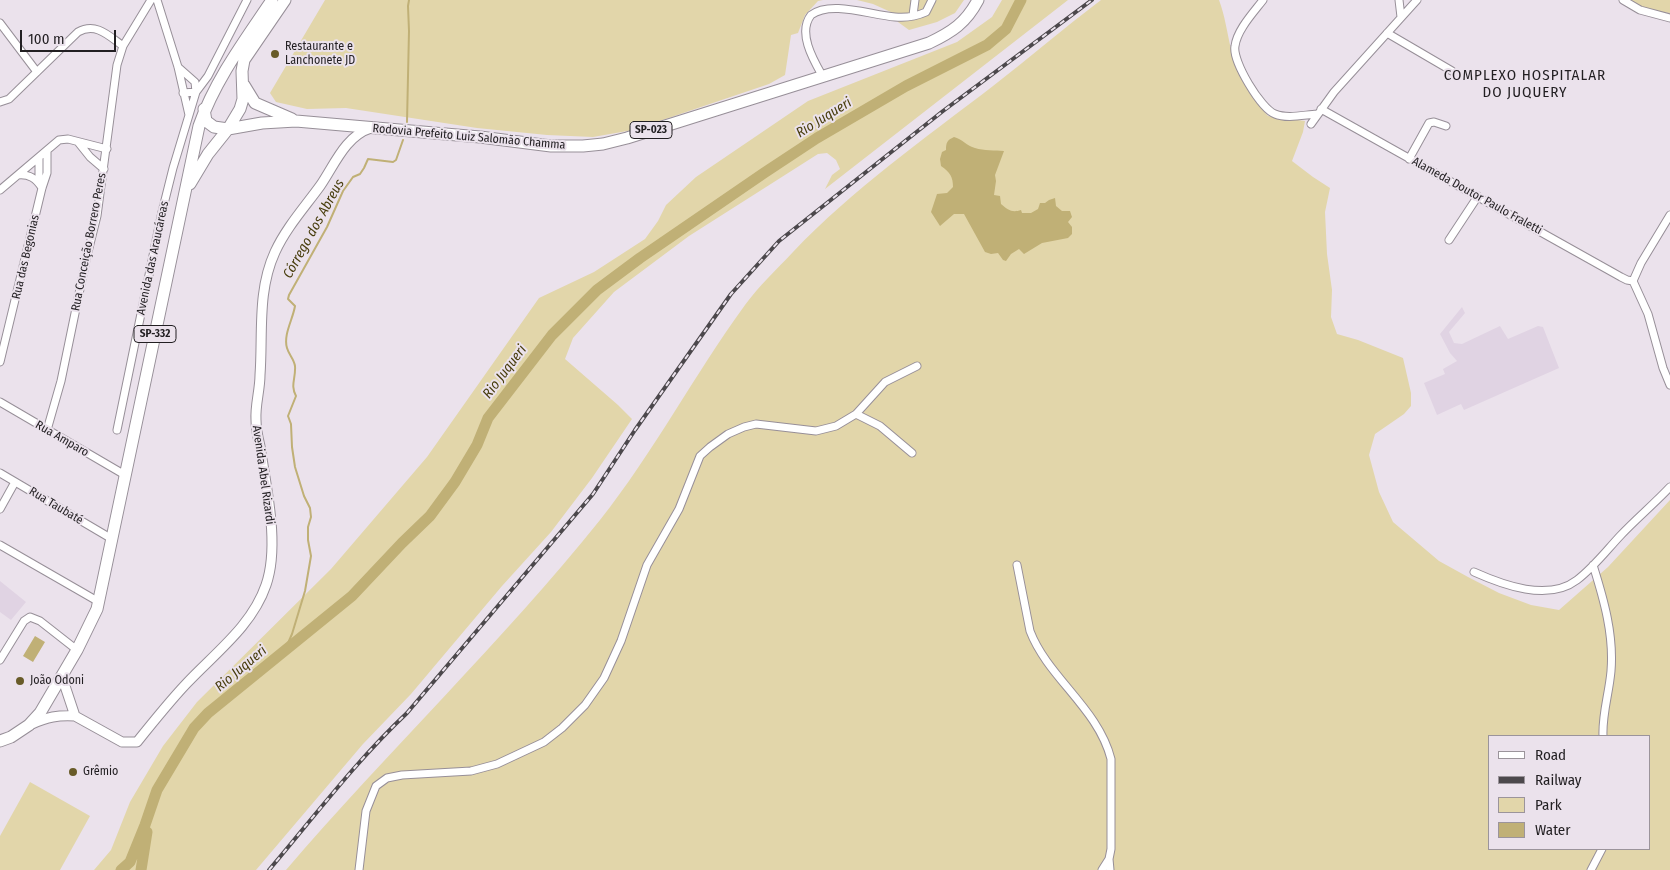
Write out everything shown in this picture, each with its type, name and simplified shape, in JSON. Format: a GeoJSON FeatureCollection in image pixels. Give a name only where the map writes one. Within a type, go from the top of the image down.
{"type":"FeatureCollection","features":[{"type":"Feature","properties":{"kind":"main road","name":"SP-332"},"geometry":{"type":"LineString","coordinates":[[0,741],[11,737],[29,726],[43,709],[77,650],[99,602],[199,126],[204,109],[221,78],[272,0]]}},
{"type":"Feature","properties":{"kind":"main road","name":"SP-332"},"geometry":{"type":"LineString","coordinates":[[186,192],[208,154],[236,117],[244,99],[242,71],[244,60],[285,0]]}},
{"type":"Feature","properties":{"kind":"main road","name":"Rodovia Prefeito Luiz Salomão Chamma"},"geometry":{"type":"LineString","coordinates":[[228,129],[262,123],[296,121],[480,137],[551,146],[603,144],[929,43],[958,27],[978,0]]}},
{"type":"Feature","properties":{"kind":"main road","name":"SP-023"},"geometry":{"type":"LineString","coordinates":[[243,83],[255,102],[296,121]]}},
{"type":"Feature","properties":{"kind":"main road"},"geometry":{"type":"LineString","coordinates":[[204,109],[204,116],[210,124],[218,128],[228,129]]}},
{"type":"Feature","properties":{"kind":"main road"},"geometry":{"type":"LineString","coordinates":[[208,154],[236,132],[262,123]]}},
{"type":"Feature","properties":{"kind":"street","name":"Rua Conceição Borrero Peres"},"geometry":{"type":"LineString","coordinates":[[47,430],[61,381],[97,216],[112,88],[117,65],[123,46],[151,0]]}},
{"type":"Feature","properties":{"kind":"street"},"geometry":{"type":"LineString","coordinates":[[157,0],[178,67],[189,118]]}},
{"type":"Feature","properties":{"kind":"street"},"geometry":{"type":"LineString","coordinates":[[183,93],[196,92],[208,76],[247,0]]}},
{"type":"Feature","properties":{"kind":"street"},"geometry":{"type":"LineString","coordinates":[[913,15],[915,0]]}},
{"type":"Feature","properties":{"kind":"street"},"geometry":{"type":"LineString","coordinates":[[823,77],[811,52],[806,31],[808,19],[821,6],[843,4],[896,17],[926,12],[932,0]]}},
{"type":"Feature","properties":{"kind":"street"},"geometry":{"type":"LineString","coordinates":[[1262,0],[1235,45],[1236,57],[1247,79],[1263,105],[1270,112],[1280,116],[1319,112]]}},
{"type":"Feature","properties":{"kind":"street"},"geometry":{"type":"LineString","coordinates":[[1399,0],[1401,17]]}},
{"type":"Feature","properties":{"kind":"street"},"geometry":{"type":"LineString","coordinates":[[1311,124],[1319,112],[1417,0]]}},
{"type":"Feature","properties":{"kind":"street"},"geometry":{"type":"LineString","coordinates":[[1624,0],[1640,10],[1670,18]]}},
{"type":"Feature","properties":{"kind":"street"},"geometry":{"type":"LineString","coordinates":[[0,24],[37,72]]}},
{"type":"Feature","properties":{"kind":"street"},"geometry":{"type":"LineString","coordinates":[[0,102],[9,100],[78,32],[86,28],[97,29],[123,46]]}},
{"type":"Feature","properties":{"kind":"street"},"geometry":{"type":"LineString","coordinates":[[1387,33],[1452,71]]}},
{"type":"Feature","properties":{"kind":"street"},"geometry":{"type":"LineString","coordinates":[[178,67],[196,84],[196,92]]}},
{"type":"Feature","properties":{"kind":"street"},"geometry":{"type":"LineString","coordinates":[[181,84],[208,76]]}},
{"type":"Feature","properties":{"kind":"street","name":"Avenida das Araucáreas"},"geometry":{"type":"LineString","coordinates":[[117,430],[162,212],[196,92]]}},
{"type":"Feature","properties":{"kind":"street","name":"Alameda Doutor Paulo Fraletti"},"geometry":{"type":"LineString","coordinates":[[1319,112],[1478,196],[1617,275],[1627,280],[1635,278]]}},
{"type":"Feature","properties":{"kind":"street"},"geometry":{"type":"LineString","coordinates":[[1409,159],[1429,123],[1434,122],[1446,126]]}},
{"type":"Feature","properties":{"kind":"street","name":"Avenida Abel Rizardi"},"geometry":{"type":"LineString","coordinates":[[75,716],[122,742],[137,742],[186,684],[252,615],[266,584],[273,552],[267,493],[256,419],[260,376],[261,317],[265,286],[275,252],[289,228],[325,179],[344,149],[359,133],[371,128]]}},
{"type":"Feature","properties":{"kind":"street"},"geometry":{"type":"LineString","coordinates":[[0,190],[59,140],[78,141],[106,149]]}},
{"type":"Feature","properties":{"kind":"street"},"geometry":{"type":"LineString","coordinates":[[78,141],[90,157],[104,169]]}},
{"type":"Feature","properties":{"kind":"street","name":"Rua das Begonias"},"geometry":{"type":"LineString","coordinates":[[40,186],[47,173],[48,151]]}},
{"type":"Feature","properties":{"kind":"street","name":"Rua das Begonias"},"geometry":{"type":"LineString","coordinates":[[0,362],[40,186],[39,158]]}},
{"type":"Feature","properties":{"kind":"street"},"geometry":{"type":"LineString","coordinates":[[17,175],[28,175],[40,186]]}},
{"type":"Feature","properties":{"kind":"street"},"geometry":{"type":"LineString","coordinates":[[1448,240],[1478,196]]}},
{"type":"Feature","properties":{"kind":"street"},"geometry":{"type":"LineString","coordinates":[[1670,215],[1635,278],[1670,385]]}},
{"type":"Feature","properties":{"kind":"street"},"geometry":{"type":"LineString","coordinates":[[359,870],[366,811],[371,795],[376,787],[387,778],[402,775],[471,771],[497,764],[544,742],[562,728],[585,705],[604,678],[621,641],[647,565],[679,509],[700,456],[710,446],[728,434],[756,424],[816,431],[836,426],[856,414],[885,382],[917,366]]}},
{"type":"Feature","properties":{"kind":"street","name":"Rua Amparo"},"geometry":{"type":"LineString","coordinates":[[1,406],[125,475]]}},
{"type":"Feature","properties":{"kind":"street"},"geometry":{"type":"LineString","coordinates":[[856,414],[880,426],[912,453]]}},
{"type":"Feature","properties":{"kind":"street","name":"Rua Taubaté"},"geometry":{"type":"LineString","coordinates":[[0,473],[112,539]]}},
{"type":"Feature","properties":{"kind":"street"},"geometry":{"type":"LineString","coordinates":[[0,509],[15,482]]}},
{"type":"Feature","properties":{"kind":"street"},"geometry":{"type":"LineString","coordinates":[[1474,572],[1508,585],[1543,591],[1562,588],[1570,584],[1593,565],[1670,488]]}},
{"type":"Feature","properties":{"kind":"street"},"geometry":{"type":"LineString","coordinates":[[0,545],[99,602]]}},
{"type":"Feature","properties":{"kind":"street"},"geometry":{"type":"LineString","coordinates":[[1017,565],[1030,631],[1034,641],[1090,715],[1108,748],[1111,759],[1110,870]]}},
{"type":"Feature","properties":{"kind":"street"},"geometry":{"type":"LineString","coordinates":[[1593,565],[1609,625],[1612,655],[1610,685],[1602,722],[1603,735]]}},
{"type":"Feature","properties":{"kind":"street"},"geometry":{"type":"LineString","coordinates":[[1,656],[24,621],[30,617],[40,621],[77,650]]}},
{"type":"Feature","properties":{"kind":"street"},"geometry":{"type":"LineString","coordinates":[[29,726],[44,718],[59,715],[75,716],[62,677]]}},
{"type":"Feature","properties":{"kind":"street"},"geometry":{"type":"LineString","coordinates":[[1591,870],[1601,850]]}},
{"type":"Feature","properties":{"kind":"street"},"geometry":{"type":"LineString","coordinates":[[1102,870],[1109,859]]}},
{"type":"Feature","properties":{"kind":"shaded area"},"geometry":{"type":"Polygon","coordinates":[[[1462,307],[1465,313],[1449,332],[1454,343],[1462,344],[1500,326],[1508,339],[1538,326],[1543,327],[1559,368],[1464,410],[1461,404],[1437,415],[1424,383],[1445,374],[1443,369],[1457,361],[1450,353],[1440,334],[1462,307]]]}},
{"type":"Feature","properties":{"kind":"shaded area"},"geometry":{"type":"Polygon","coordinates":[[[0,581],[26,602],[11,620],[0,612],[0,581]]]}},
{"type":"Feature","properties":{"kind":"green space"},"geometry":{"type":"Polygon","coordinates":[[[325,0],[823,0],[818,1],[805,15],[798,33],[791,35],[785,75],[769,84],[633,130],[593,137],[547,135],[477,128],[346,108],[307,109],[276,102],[270,93],[325,0]]]}},
{"type":"Feature","properties":{"kind":"green space"},"geometry":{"type":"Polygon","coordinates":[[[857,0],[964,0],[955,13],[937,22],[909,30],[898,22],[893,13],[873,4],[857,0]]]}},
{"type":"Feature","properties":{"kind":"green space"},"geometry":{"type":"Polygon","coordinates":[[[1002,0],[1068,0],[825,189],[832,175],[840,169],[836,160],[827,153],[818,154],[689,236],[614,292],[573,338],[565,359],[632,419],[592,478],[551,532],[502,586],[411,694],[363,744],[256,870],[94,870],[111,850],[130,802],[163,746],[197,702],[331,569],[427,457],[539,298],[594,272],[645,239],[658,221],[666,205],[696,177],[808,101],[957,42],[992,17],[1002,0]]]}},
{"type":"Feature","properties":{"kind":"green space"},"geometry":{"type":"Polygon","coordinates":[[[1101,0],[1219,0],[1231,49],[1237,65],[1263,110],[1268,116],[1305,121],[1292,161],[1330,188],[1325,212],[1327,254],[1332,290],[1331,317],[1337,334],[1358,340],[1403,358],[1411,393],[1411,406],[1404,414],[1375,434],[1369,455],[1379,492],[1393,522],[1439,561],[1468,577],[1499,593],[1531,605],[1559,610],[1608,567],[1670,500],[1670,870],[286,870],[364,782],[524,609],[600,520],[638,468],[726,332],[750,298],[768,278],[816,229],[864,186],[1101,0]]]}},
{"type":"Feature","properties":{"kind":"green space"},"geometry":{"type":"Polygon","coordinates":[[[1628,0],[1670,0],[1670,13],[1650,11],[1628,0]]]}},
{"type":"Feature","properties":{"kind":"green space"},"geometry":{"type":"Polygon","coordinates":[[[30,782],[90,816],[60,870],[0,870],[0,836],[30,782]]]}},
{"type":"Feature","properties":{"kind":"water"},"geometry":{"type":"Polygon","coordinates":[[[954,137],[975,148],[1004,151],[995,175],[994,195],[1000,196],[1003,206],[1013,211],[1021,210],[1022,213],[1031,213],[1038,209],[1040,203],[1045,203],[1055,198],[1056,206],[1062,211],[1070,211],[1072,217],[1068,222],[1072,227],[1072,234],[1068,238],[1042,243],[1024,254],[1019,249],[1011,254],[1006,261],[998,253],[991,254],[985,252],[964,214],[954,214],[940,226],[931,212],[937,194],[947,193],[953,187],[952,178],[941,166],[940,159],[942,152],[946,150],[947,142],[954,137]]]}},
{"type":"Feature","properties":{"kind":"water"},"geometry":{"type":"Polygon","coordinates":[[[35,636],[45,642],[33,662],[23,656],[35,636]]]}},
{"type":"Feature","properties":{"kind":"waterway","name":"Córrego dos Abreus"},"geometry":{"type":"LineString","coordinates":[[407,122],[409,0]]}},
{"type":"Feature","properties":{"kind":"waterway","name":"Rio Juqueri"},"geometry":{"type":"LineString","coordinates":[[121,870],[130,862],[157,790],[194,728],[208,713],[352,596],[430,516],[455,482],[477,445],[488,418],[552,335],[597,290],[640,258],[817,138],[906,86],[987,45],[1006,29],[1021,0]]}},
{"type":"Feature","properties":{"kind":"waterway","name":"Córrego dos Abreus"},"geometry":{"type":"LineString","coordinates":[[285,650],[305,591],[311,556],[308,540],[308,527],[311,517],[310,508],[304,496],[295,467],[291,424],[288,416],[296,396],[293,385],[295,366],[286,343],[287,332],[295,306],[288,299],[327,227],[343,191],[353,177],[360,174],[368,159],[393,162],[396,160],[403,140]]}},
{"type":"Feature","properties":{"kind":"waterway"},"geometry":{"type":"LineString","coordinates":[[141,870],[147,832]]}},
{"type":"Feature","properties":{"kind":"railway"},"geometry":{"type":"LineString","coordinates":[[269,870],[353,770],[407,713],[593,494],[635,430],[731,294],[779,241],[943,111],[1092,0]]}},
{"type":"Feature","properties":{"kind":"place","name":"Restaurante e Lanchonete JD"},"geometry":{"type":"Point","coordinates":[275,54]}},
{"type":"Feature","properties":{"kind":"place","name":"João Odoni"},"geometry":{"type":"Point","coordinates":[20,681]}},
{"type":"Feature","properties":{"kind":"place","name":"Grêmio"},"geometry":{"type":"Point","coordinates":[73,772]}},
{"type":"Feature","properties":{"kind":"district","name":"COMPLEXO HOSPITALAR DO JUQUERY"},"geometry":{"type":"Point","coordinates":[1525,84]}}]}
